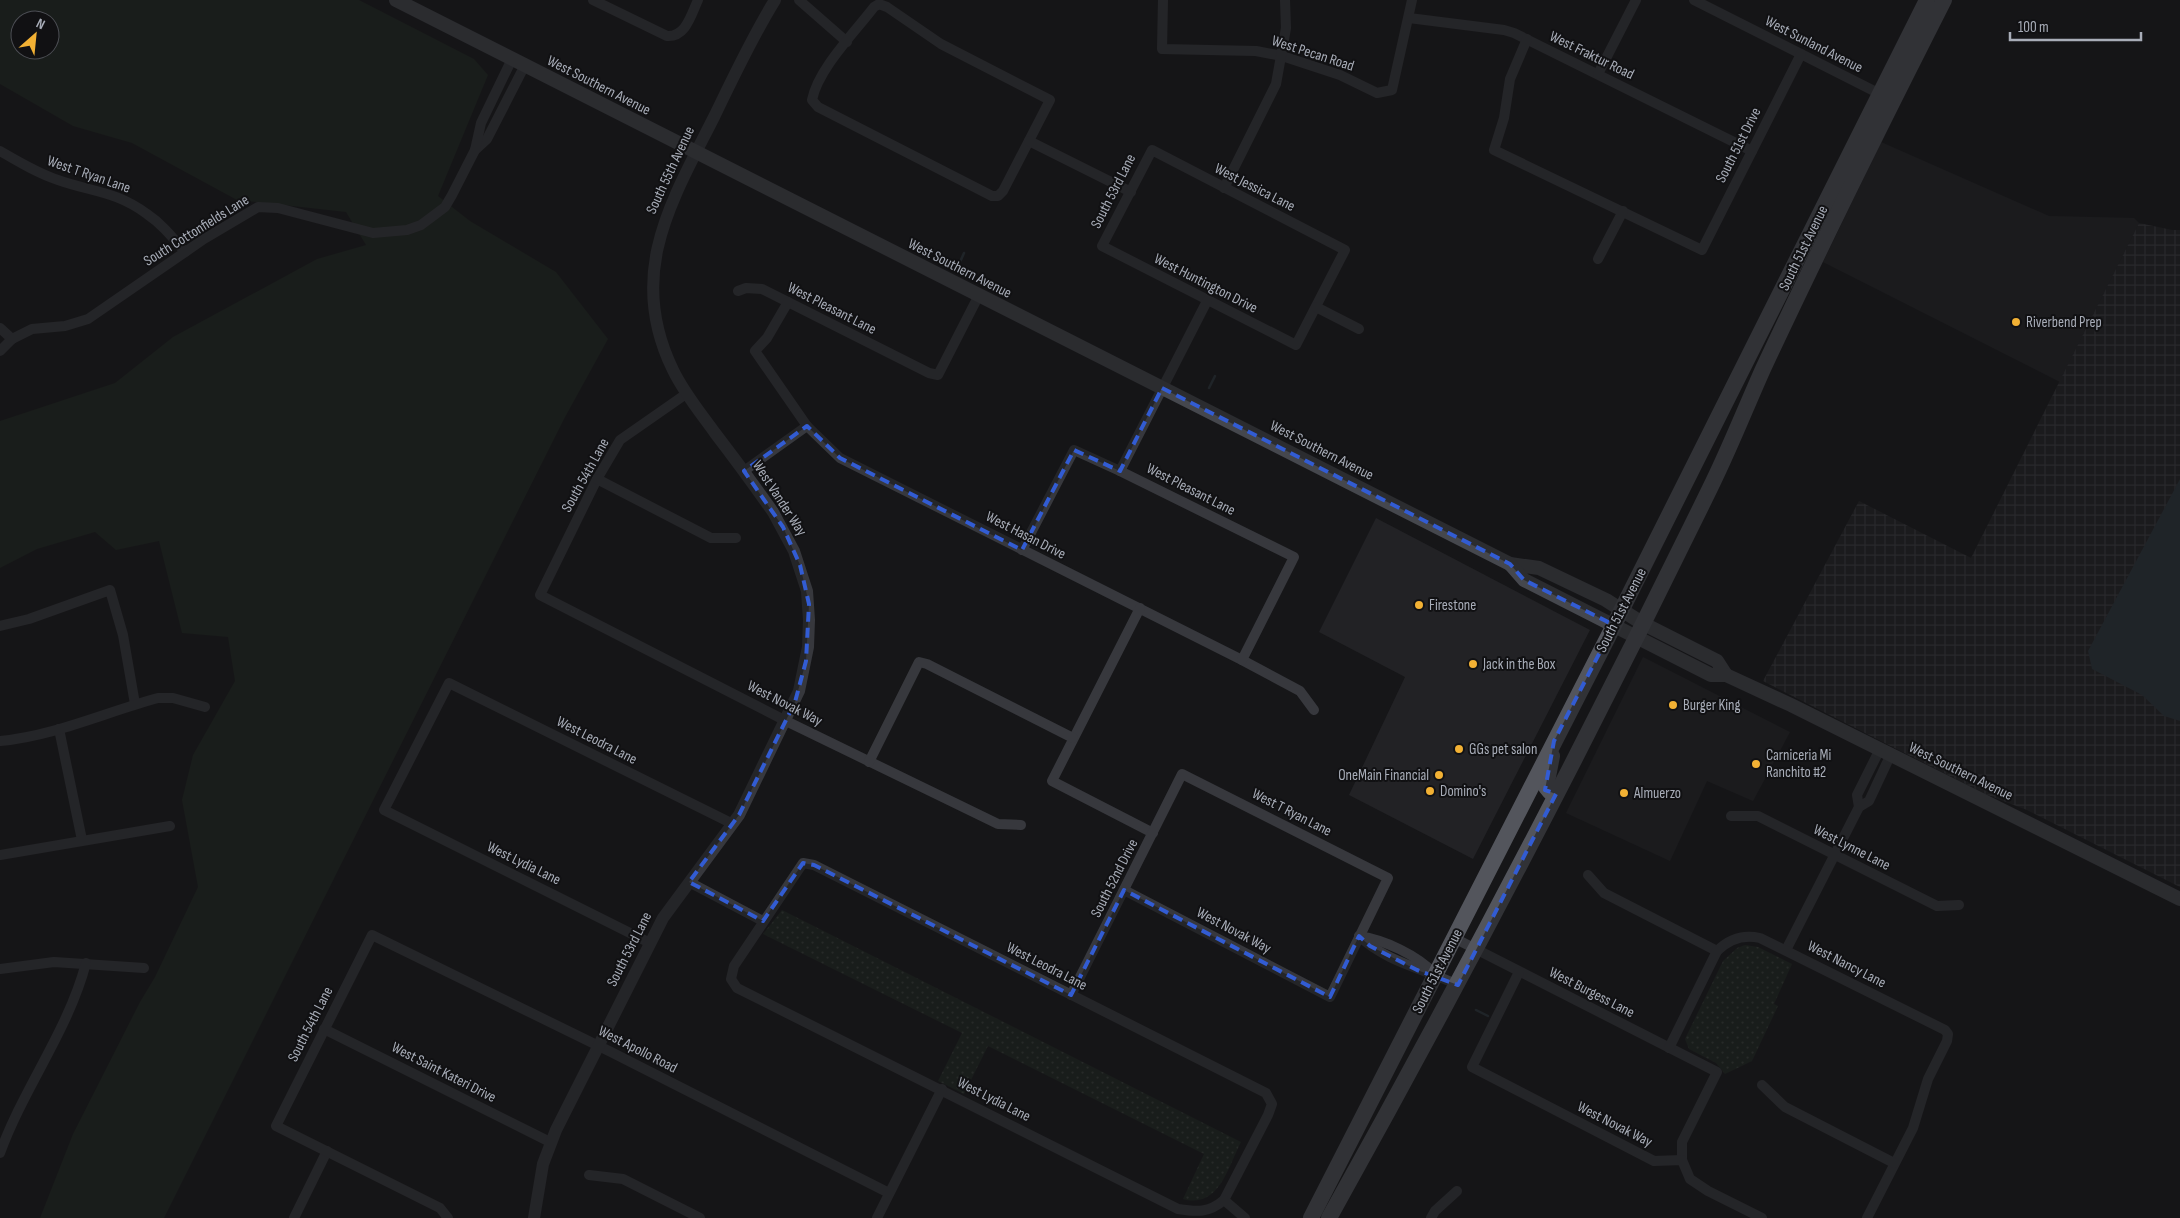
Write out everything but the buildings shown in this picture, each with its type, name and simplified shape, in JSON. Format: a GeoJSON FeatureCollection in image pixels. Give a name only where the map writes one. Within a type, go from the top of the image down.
{"type":"FeatureCollection","features":[{"type":"Feature","properties":{"kind":"main road","name":"West Southern Avenue"},"geometry":{"type":"LineString","coordinates":[[396,0],[1510,564],[1539,568],[1606,600],[1622,610],[1639,630]]}},
{"type":"Feature","properties":{"kind":"main road","name":"South 51st Avenue"},"geometry":{"type":"LineString","coordinates":[[1329,1218],[1477,950],[1715,478],[1886,97],[1927,0]]}},
{"type":"Feature","properties":{"kind":"main road","name":"South 51st Avenue"},"geometry":{"type":"LineString","coordinates":[[1311,1218],[1747,362],[1886,97],[1944,0]]}},
{"type":"Feature","properties":{"kind":"main road"},"geometry":{"type":"LineString","coordinates":[[1747,362],[1763,370]]}},
{"type":"Feature","properties":{"kind":"main road","name":"West Southern Avenue"},"geometry":{"type":"LineString","coordinates":[[1510,564],[1524,580],[1614,625],[1639,630],[1717,660],[1726,675],[2180,899]]}},
{"type":"Feature","properties":{"kind":"main road"},"geometry":{"type":"LineString","coordinates":[[1554,741],[1546,787],[1550,792],[1556,794]]}},
{"type":"Feature","properties":{"kind":"street"},"geometry":{"type":"LineString","coordinates":[[593,0],[667,36],[675,36],[681,33],[698,0]]}},
{"type":"Feature","properties":{"kind":"street","name":"South 55th Avenue"},"geometry":{"type":"LineString","coordinates":[[686,394],[673,370],[662,342],[654,303],[654,274],[663,222],[696,152],[775,0]]}},
{"type":"Feature","properties":{"kind":"street"},"geometry":{"type":"LineString","coordinates":[[799,0],[847,42]]}},
{"type":"Feature","properties":{"kind":"street","name":"West Pecan Road"},"geometry":{"type":"LineString","coordinates":[[1164,0],[1162,49],[1256,51],[1282,56],[1340,75],[1377,93],[1392,90],[1409,18]]}},
{"type":"Feature","properties":{"kind":"street"},"geometry":{"type":"LineString","coordinates":[[1224,188],[1276,84],[1286,28],[1284,0]]}},
{"type":"Feature","properties":{"kind":"street"},"geometry":{"type":"LineString","coordinates":[[1409,18],[1412,0]]}},
{"type":"Feature","properties":{"kind":"street"},"geometry":{"type":"LineString","coordinates":[[1598,74],[1636,0]]}},
{"type":"Feature","properties":{"kind":"street","name":"West Sunland Avenue"},"geometry":{"type":"LineString","coordinates":[[1694,0],[1886,97]]}},
{"type":"Feature","properties":{"kind":"street"},"geometry":{"type":"LineString","coordinates":[[1713,10],[1718,0]]}},
{"type":"Feature","properties":{"kind":"street"},"geometry":{"type":"LineString","coordinates":[[880,4],[941,44],[1050,100],[1003,191],[998,196],[992,196],[818,107],[812,100],[814,91],[827,67],[847,42],[874,7],[880,4]]}},
{"type":"Feature","properties":{"kind":"street","name":"West Fraktur Road"},"geometry":{"type":"LineString","coordinates":[[1409,18],[1504,30],[1598,74],[1752,151]]}},
{"type":"Feature","properties":{"kind":"street"},"geometry":{"type":"LineString","coordinates":[[1527,40],[1510,79],[1504,118],[1494,150],[1623,211],[1598,259]]}},
{"type":"Feature","properties":{"kind":"street","name":"South 51st Drive"},"geometry":{"type":"LineString","coordinates":[[1623,211],[1702,250],[1801,54]]}},
{"type":"Feature","properties":{"kind":"street","name":"South Cottonfields Lane"},"geometry":{"type":"LineString","coordinates":[[0,351],[12,339],[32,329],[65,326],[88,319],[250,210],[264,206],[278,208],[373,233],[407,230],[421,226],[445,207],[474,150],[478,132],[488,108],[519,62]]}},
{"type":"Feature","properties":{"kind":"street","name":"South Cottonfields Lane"},"geometry":{"type":"LineString","coordinates":[[474,150],[487,139],[500,114],[519,62]]}},
{"type":"Feature","properties":{"kind":"street"},"geometry":{"type":"LineString","coordinates":[[488,108],[500,114]]}},
{"type":"Feature","properties":{"kind":"street"},"geometry":{"type":"LineString","coordinates":[[1029,141],[1131,192]]}},
{"type":"Feature","properties":{"kind":"street","name":"West Jessica Lane"},"geometry":{"type":"LineString","coordinates":[[1152,150],[1345,250],[1316,307]]}},
{"type":"Feature","properties":{"kind":"street","name":"South 53rd Lane"},"geometry":{"type":"LineString","coordinates":[[1102,246],[1152,150]]}},
{"type":"Feature","properties":{"kind":"street","name":"West T Ryan Lane"},"geometry":{"type":"LineString","coordinates":[[0,151],[38,173],[58,180],[97,189],[132,204],[157,221],[185,252]]}},
{"type":"Feature","properties":{"kind":"street","name":"West Huntington Drive"},"geometry":{"type":"LineString","coordinates":[[1102,246],[1296,346],[1316,307]]}},
{"type":"Feature","properties":{"kind":"street","name":"West Pleasant Lane"},"geometry":{"type":"LineString","coordinates":[[738,291],[746,288],[762,289],[929,374],[938,375],[979,296]]}},
{"type":"Feature","properties":{"kind":"street"},"geometry":{"type":"LineString","coordinates":[[1120,471],[1207,300]]}},
{"type":"Feature","properties":{"kind":"street","name":"West Hasan Drive"},"geometry":{"type":"LineString","coordinates":[[788,302],[767,338],[755,351],[807,426],[840,458],[1242,660],[1300,691],[1314,710]]}},
{"type":"Feature","properties":{"kind":"street"},"geometry":{"type":"LineString","coordinates":[[1316,307],[1359,329]]}},
{"type":"Feature","properties":{"kind":"street"},"geometry":{"type":"LineString","coordinates":[[0,328],[12,339]]}},
{"type":"Feature","properties":{"kind":"street","name":"West Vander Way"},"geometry":{"type":"LineString","coordinates":[[686,394],[783,527],[800,566],[807,591],[809,620],[806,661],[799,691],[786,721]]}},
{"type":"Feature","properties":{"kind":"street","name":"South 54th Lane"},"geometry":{"type":"LineString","coordinates":[[540,595],[597,480],[620,440],[686,394]]}},
{"type":"Feature","properties":{"kind":"street"},"geometry":{"type":"LineString","coordinates":[[744,471],[807,426]]}},
{"type":"Feature","properties":{"kind":"street","name":"West Pleasant Lane"},"geometry":{"type":"LineString","coordinates":[[1022,550],[1074,450],[1294,557],[1242,660]]}},
{"type":"Feature","properties":{"kind":"street"},"geometry":{"type":"LineString","coordinates":[[597,480],[711,538],[736,538]]}},
{"type":"Feature","properties":{"kind":"street"},"geometry":{"type":"LineString","coordinates":[[0,626],[38,616],[110,590],[124,635],[135,704]]}},
{"type":"Feature","properties":{"kind":"street","name":"West Novak Way"},"geometry":{"type":"LineString","coordinates":[[540,595],[786,721],[998,824],[1021,825]]}},
{"type":"Feature","properties":{"kind":"street"},"geometry":{"type":"LineString","coordinates":[[1140,608],[1052,781],[1153,833]]}},
{"type":"Feature","properties":{"kind":"street"},"geometry":{"type":"LineString","coordinates":[[869,762],[919,662],[1074,738]]}},
{"type":"Feature","properties":{"kind":"street","name":"West Leodra Lane"},"geometry":{"type":"LineString","coordinates":[[384,810],[449,683],[733,824]]}},
{"type":"Feature","properties":{"kind":"street"},"geometry":{"type":"LineString","coordinates":[[0,741],[18,739],[59,729],[158,698],[173,698],[205,707]]}},
{"type":"Feature","properties":{"kind":"street","name":"South 53rd Lane"},"geometry":{"type":"LineString","coordinates":[[537,1215],[541,1174],[550,1142],[598,1046],[670,907],[733,824],[786,721]]}},
{"type":"Feature","properties":{"kind":"street"},"geometry":{"type":"LineString","coordinates":[[59,729],[82,840]]}},
{"type":"Feature","properties":{"kind":"street"},"geometry":{"type":"LineString","coordinates":[[1786,950],[1859,807],[1868,801],[1885,752]]}},
{"type":"Feature","properties":{"kind":"street","name":"West T Ryan Lane"},"geometry":{"type":"LineString","coordinates":[[1182,774],[1388,878],[1359,936]]}},
{"type":"Feature","properties":{"kind":"street","name":"South 52nd Drive"},"geometry":{"type":"LineString","coordinates":[[1071,995],[1182,774]]}},
{"type":"Feature","properties":{"kind":"street","name":"West Lydia Lane"},"geometry":{"type":"LineString","coordinates":[[384,810],[650,943]]}},
{"type":"Feature","properties":{"kind":"street","name":"West Lynne Lane"},"geometry":{"type":"LineString","coordinates":[[1731,816],[1758,816],[1937,906],[1959,905]]}},
{"type":"Feature","properties":{"kind":"street"},"geometry":{"type":"LineString","coordinates":[[0,855],[170,826]]}},
{"type":"Feature","properties":{"kind":"street","name":"West Leodra Lane"},"geometry":{"type":"LineString","coordinates":[[764,921],[803,863],[814,865],[1266,1093],[1272,1104],[1224,1200]]}},
{"type":"Feature","properties":{"kind":"street"},"geometry":{"type":"LineString","coordinates":[[1588,875],[1604,893],[1717,951],[1669,1048]]}},
{"type":"Feature","properties":{"kind":"street"},"geometry":{"type":"LineString","coordinates":[[689,882],[764,921]]}},
{"type":"Feature","properties":{"kind":"street","name":"West Novak Way"},"geometry":{"type":"LineString","coordinates":[[1124,890],[1330,997],[1359,936]]}},
{"type":"Feature","properties":{"kind":"street","name":"West Lydia Lane"},"geometry":{"type":"LineString","coordinates":[[764,921],[734,966],[731,979],[737,988],[942,1089],[1178,1209],[1202,1212],[1214,1209],[1224,1200]]}},
{"type":"Feature","properties":{"kind":"street","name":"South 54th Lane"},"geometry":{"type":"LineString","coordinates":[[327,1151],[276,1126],[372,935]]}},
{"type":"Feature","properties":{"kind":"street","name":"West Apollo Road"},"geometry":{"type":"LineString","coordinates":[[372,935],[598,1046],[889,1193]]}},
{"type":"Feature","properties":{"kind":"street"},"geometry":{"type":"LineString","coordinates":[[1359,936],[1370,946],[1417,970],[1436,974],[1458,985]]}},
{"type":"Feature","properties":{"kind":"street","name":"West Nancy Lane"},"geometry":{"type":"LineString","coordinates":[[1717,951],[1729,941],[1752,936],[1786,950],[1942,1028],[1948,1034],[1947,1041],[1928,1079],[1913,1128],[1894,1163]]}},
{"type":"Feature","properties":{"kind":"street","name":"West Burgess Lane"},"geometry":{"type":"LineString","coordinates":[[1454,938],[1717,1072],[1682,1142],[1682,1160]]}},
{"type":"Feature","properties":{"kind":"street"},"geometry":{"type":"LineString","coordinates":[[0,969],[54,962],[144,968]]}},
{"type":"Feature","properties":{"kind":"street"},"geometry":{"type":"LineString","coordinates":[[0,1153],[5,1124],[70,1011],[86,963]]}},
{"type":"Feature","properties":{"kind":"street","name":"West Novak Way"},"geometry":{"type":"LineString","coordinates":[[1519,972],[1472,1068],[1654,1161],[1682,1160]]}},
{"type":"Feature","properties":{"kind":"street","name":"West Saint Kateri Drive"},"geometry":{"type":"LineString","coordinates":[[324,1029],[550,1142]]}},
{"type":"Feature","properties":{"kind":"street"},"geometry":{"type":"LineString","coordinates":[[1762,1085],[1785,1108],[1894,1163],[1867,1218]]}},
{"type":"Feature","properties":{"kind":"street"},"geometry":{"type":"LineString","coordinates":[[877,1218],[942,1089]]}},
{"type":"Feature","properties":{"kind":"street"},"geometry":{"type":"LineString","coordinates":[[294,1218],[327,1151],[440,1208],[448,1218]]}},
{"type":"Feature","properties":{"kind":"street"},"geometry":{"type":"LineString","coordinates":[[1682,1160],[1690,1179],[1708,1192],[1762,1218]]}},
{"type":"Feature","properties":{"kind":"street"},"geometry":{"type":"LineString","coordinates":[[589,1175],[623,1179],[700,1218]]}},
{"type":"Feature","properties":{"kind":"street"},"geometry":{"type":"LineString","coordinates":[[1431,1218],[1434,1211],[1457,1190]]}},
{"type":"Feature","properties":{"kind":"street"},"geometry":{"type":"LineString","coordinates":[[1224,1200],[1244,1218]]}},
{"type":"Feature","properties":{"kind":"highlighted area"},"geometry":{"type":"Polygon","coordinates":[[[1162,388],[1510,564],[1524,580],[1614,625],[1554,741],[1545,790],[1556,794],[1458,985],[1417,970],[1370,946],[1359,936],[1330,997],[1124,890],[1071,995],[814,865],[803,863],[763,921],[689,882],[739,815],[795,702],[806,661],[809,604],[800,565],[783,527],[744,471],[807,426],[840,458],[1022,550],[1074,450],[1120,471],[1162,388]]]}},
{"type":"Feature","properties":{"kind":"shaded area"},"geometry":{"type":"Polygon","coordinates":[[[0,0],[359,0],[474,59],[488,75],[438,196],[470,221],[556,272],[608,339],[564,419],[164,1218],[40,1218],[73,1134],[140,1002],[155,977],[198,887],[182,800],[193,755],[235,681],[228,637],[182,633],[159,541],[116,550],[95,532],[37,549],[0,568],[0,421],[115,383],[173,337],[317,259],[366,245],[346,212],[237,200],[132,143],[73,126],[0,84],[0,0]]]}},
{"type":"Feature","properties":{"kind":"shaded area","name":"Riverbend Prep"},"geometry":{"type":"Polygon","coordinates":[[[1881,142],[2049,216],[2134,218],[2139,223],[2060,382],[1823,262],[1881,142]]]}},
{"type":"Feature","properties":{"kind":"shaded area"},"geometry":{"type":"Polygon","coordinates":[[[2139,223],[2180,230],[2180,887],[2027,810],[1985,794],[1763,681],[1859,501],[1971,558],[2139,223]]]}},
{"type":"Feature","properties":{"kind":"shaded area"},"geometry":{"type":"Polygon","coordinates":[[[2180,479],[2180,721],[2164,716],[2142,695],[2092,669],[2088,651],[2180,479]]]}},
{"type":"Feature","properties":{"kind":"shaded area"},"geometry":{"type":"Polygon","coordinates":[[[1376,518],[1590,630],[1473,859],[1349,795],[1405,677],[1319,632],[1376,518]]]}},
{"type":"Feature","properties":{"kind":"shaded area"},"geometry":{"type":"Polygon","coordinates":[[[1643,657],[1790,732],[1753,801],[1707,781],[1670,861],[1566,813],[1643,657]]]}},
{"type":"Feature","properties":{"kind":"shaded area"},"geometry":{"type":"Polygon","coordinates":[[[782,910],[1241,1142],[1221,1184],[1205,1198],[1195,1200],[1183,1199],[1204,1154],[988,1046],[964,1094],[938,1081],[962,1033],[763,934],[782,910]]]}},
{"type":"Feature","properties":{"kind":"shaded area"},"geometry":{"type":"Polygon","coordinates":[[[1745,945],[1758,947],[1792,964],[1774,1004],[1778,1006],[1752,1061],[1725,1074],[1716,1063],[1689,1049],[1685,1039],[1723,961],[1737,948],[1745,945]]]}},
{"type":"Feature","properties":{"kind":"waterway"},"geometry":{"type":"LineString","coordinates":[[960,262],[964,253]]}},
{"type":"Feature","properties":{"kind":"waterway"},"geometry":{"type":"LineString","coordinates":[[1209,388],[1215,376]]}},
{"type":"Feature","properties":{"kind":"waterway"},"geometry":{"type":"LineString","coordinates":[[1476,1010],[1488,1016]]}},
{"type":"Feature","properties":{"kind":"place","name":"Riverbend Prep"},"geometry":{"type":"Point","coordinates":[2016,322]}},
{"type":"Feature","properties":{"kind":"place","name":"Firestone"},"geometry":{"type":"Point","coordinates":[1419,605]}},
{"type":"Feature","properties":{"kind":"place","name":"Jack in the Box"},"geometry":{"type":"Point","coordinates":[1473,664]}},
{"type":"Feature","properties":{"kind":"place","name":"Burger King"},"geometry":{"type":"Point","coordinates":[1673,705]}},
{"type":"Feature","properties":{"kind":"place","name":"GGs pet salon"},"geometry":{"type":"Point","coordinates":[1459,749]}},
{"type":"Feature","properties":{"kind":"place","name":"Carniceria Mi Ranchito #2"},"geometry":{"type":"Point","coordinates":[1756,764]}},
{"type":"Feature","properties":{"kind":"place","name":"OneMain Financial"},"geometry":{"type":"Point","coordinates":[1439,775]}},
{"type":"Feature","properties":{"kind":"place","name":"Domino's"},"geometry":{"type":"Point","coordinates":[1430,791]}},
{"type":"Feature","properties":{"kind":"place","name":"Almuerzo"},"geometry":{"type":"Point","coordinates":[1624,793]}}]}
